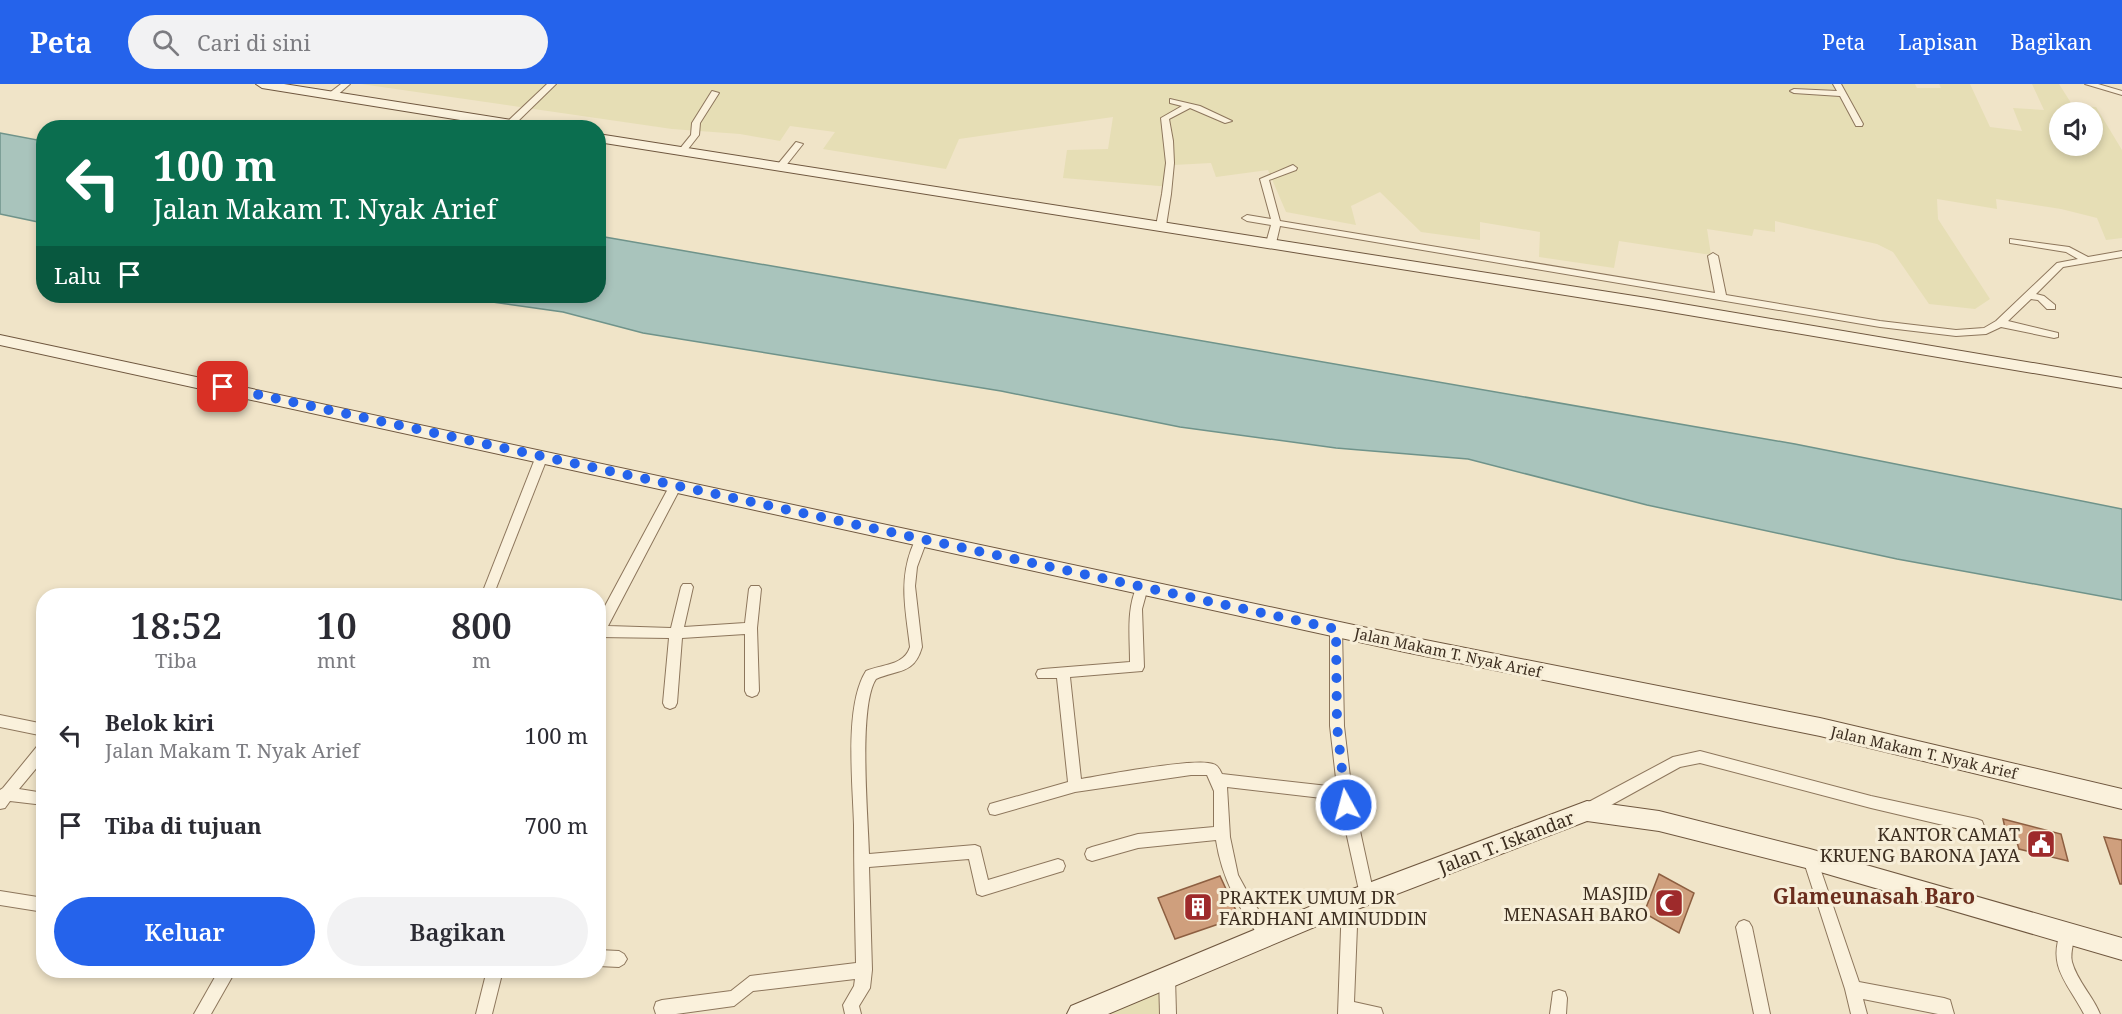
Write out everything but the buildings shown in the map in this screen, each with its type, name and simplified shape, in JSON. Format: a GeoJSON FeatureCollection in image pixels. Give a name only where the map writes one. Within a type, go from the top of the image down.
{"type":"FeatureCollection","features":[{"type":"Feature","properties":{"kind":"street"},"geometry":{"type":"LineString","coordinates":[[262,84],[340,89],[521,120]]}},
{"type":"Feature","properties":{"kind":"street"},"geometry":{"type":"LineString","coordinates":[[517,118],[552,84]]}},
{"type":"Feature","properties":{"kind":"street"},"geometry":{"type":"LineString","coordinates":[[1837,84],[1858,124]]}},
{"type":"Feature","properties":{"kind":"street"},"geometry":{"type":"LineString","coordinates":[[2089,84],[2122,93]]}},
{"type":"Feature","properties":{"kind":"street"},"geometry":{"type":"LineString","coordinates":[[1794,91],[1841,94]]}},
{"type":"Feature","properties":{"kind":"street"},"geometry":{"type":"LineString","coordinates":[[684,148],[695,135],[696,123],[715,93]]}},
{"type":"Feature","properties":{"kind":"street"},"geometry":{"type":"LineString","coordinates":[[1173,101],[1228,121]]}},
{"type":"Feature","properties":{"kind":"street"},"geometry":{"type":"LineString","coordinates":[[1161,226],[1169,177],[1169,142],[1165,129],[1165,118],[1188,106]]}},
{"type":"Feature","properties":{"kind":"street"},"geometry":{"type":"LineString","coordinates":[[606,139],[684,148],[791,154],[1161,226],[1271,241],[1647,301],[2122,383]]}},
{"type":"Feature","properties":{"kind":"street"},"geometry":{"type":"LineString","coordinates":[[1271,241],[1276,223],[1264,179],[1293,168]]}},
{"type":"Feature","properties":{"kind":"street"},"geometry":{"type":"LineString","coordinates":[[1247,218],[1646,286],[1918,329],[1974,333],[1986,331],[2000,323],[2060,265],[2122,254]]}},
{"type":"Feature","properties":{"kind":"street"},"geometry":{"type":"LineString","coordinates":[[2013,241],[2069,250],[2085,259]]}},
{"type":"Feature","properties":{"kind":"street"},"geometry":{"type":"LineString","coordinates":[[1713,256],[1721,297]]}},
{"type":"Feature","properties":{"kind":"street"},"geometry":{"type":"LineString","coordinates":[[1646,286],[1647,301]]}},
{"type":"Feature","properties":{"kind":"street"},"geometry":{"type":"LineString","coordinates":[[2029,295],[2042,298],[2051,307]]}},
{"type":"Feature","properties":{"kind":"street"},"geometry":{"type":"LineString","coordinates":[[2000,323],[2054,335]]}},
{"type":"Feature","properties":{"kind":"street"},"geometry":{"type":"LineString","coordinates":[[1918,329],[1926,348]]}},
{"type":"Feature","properties":{"kind":"street","name":"Jalan Makam T. Nyak Arief"},"geometry":{"type":"LineString","coordinates":[[0,340],[1336,629],[1820,727],[2122,799]]}},
{"type":"Feature","properties":{"kind":"street"},"geometry":{"type":"LineString","coordinates":[[490,588],[542,456]]}},
{"type":"Feature","properties":{"kind":"street"},"geometry":{"type":"LineString","coordinates":[[606,618],[676,485]]}},
{"type":"Feature","properties":{"kind":"street"},"geometry":{"type":"LineString","coordinates":[[853,1014],[852,1002],[862,988],[864,970],[859,738],[866,683],[871,675],[903,666],[911,662],[914,656],[916,647],[909,586],[911,567],[921,540]]}},
{"type":"Feature","properties":{"kind":"street"},"geometry":{"type":"LineString","coordinates":[[670,703],[676,633],[687,587]]}},
{"type":"Feature","properties":{"kind":"street"},"geometry":{"type":"LineString","coordinates":[[1043,675],[1137,667],[1136,609],[1142,587]]}},
{"type":"Feature","properties":{"kind":"street"},"geometry":{"type":"LineString","coordinates":[[752,691],[751,628],[755,589]]}},
{"type":"Feature","properties":{"kind":"street"},"geometry":{"type":"LineString","coordinates":[[606,631],[676,633],[751,628]]}},
{"type":"Feature","properties":{"kind":"street"},"geometry":{"type":"LineString","coordinates":[[1336,629],[1337,726],[1359,898],[1346,1011],[1375,1014]]}},
{"type":"Feature","properties":{"kind":"street"},"geometry":{"type":"LineString","coordinates":[[1063,673],[1075,786]]}},
{"type":"Feature","properties":{"kind":"street"},"geometry":{"type":"LineString","coordinates":[[0,721],[36,728]]}},
{"type":"Feature","properties":{"kind":"street"},"geometry":{"type":"LineString","coordinates":[[1587,810],[1678,762],[1700,757],[1870,802],[1977,826]]}},
{"type":"Feature","properties":{"kind":"street"},"geometry":{"type":"LineString","coordinates":[[3,798],[36,758]]}},
{"type":"Feature","properties":{"kind":"street"},"geometry":{"type":"LineString","coordinates":[[995,809],[1075,786],[1200,768],[1210,769],[1218,780],[1222,833],[1229,868],[1244,901],[1267,935]]}},
{"type":"Feature","properties":{"kind":"street"},"geometry":{"type":"LineString","coordinates":[[1218,780],[1345,794]]}},
{"type":"Feature","properties":{"kind":"street"},"geometry":{"type":"LineString","coordinates":[[3,798],[36,799]]}},
{"type":"Feature","properties":{"kind":"street","name":"Jalan T. Iskandar"},"geometry":{"type":"LineString","coordinates":[[1079,1014],[1359,898],[1587,810],[1659,820],[1810,859],[2122,949]]}},
{"type":"Feature","properties":{"kind":"street"},"geometry":{"type":"LineString","coordinates":[[1092,854],[1138,841],[1222,833]]}},
{"type":"Feature","properties":{"kind":"street"},"geometry":{"type":"LineString","coordinates":[[863,861],[975,852],[982,889],[1058,866]]}},
{"type":"Feature","properties":{"kind":"street"},"geometry":{"type":"LineString","coordinates":[[1810,859],[1853,989],[1859,1014]]}},
{"type":"Feature","properties":{"kind":"street"},"geometry":{"type":"LineString","coordinates":[[0,898],[36,904]]}},
{"type":"Feature","properties":{"kind":"street"},"geometry":{"type":"LineString","coordinates":[[1744,927],[1762,1014]]}},
{"type":"Feature","properties":{"kind":"street"},"geometry":{"type":"LineString","coordinates":[[2067,934],[2061,948],[2065,966],[2092,1014]]}},
{"type":"Feature","properties":{"kind":"street"},"geometry":{"type":"LineString","coordinates":[[606,958],[619,959]]}},
{"type":"Feature","properties":{"kind":"street"},"geometry":{"type":"LineString","coordinates":[[662,1008],[734,998],[750,984],[864,970]]}},
{"type":"Feature","properties":{"kind":"street"},"geometry":{"type":"LineString","coordinates":[[1167,977],[1167,1014]]}},
{"type":"Feature","properties":{"kind":"street"},"geometry":{"type":"LineString","coordinates":[[202,1014],[223,978]]}},
{"type":"Feature","properties":{"kind":"street"},"geometry":{"type":"LineString","coordinates":[[484,1014],[493,978]]}},
{"type":"Feature","properties":{"kind":"street"},"geometry":{"type":"LineString","coordinates":[[1853,989],[1944,1006],[1946,1014]]}},
{"type":"Feature","properties":{"kind":"shaded area"},"geometry":{"type":"Polygon","coordinates":[[[361,84],[1915,84],[1917,88],[1941,88],[1939,84],[1970,84],[1990,127],[2022,131],[2013,108],[2044,110],[2032,84],[2059,84],[2070,102],[2049,102],[2049,156],[2103,156],[2103,119],[2122,150],[2122,238],[2106,240],[2097,218],[2061,209],[1996,199],[1997,209],[1937,199],[1938,219],[1990,299],[1975,309],[1929,304],[1893,252],[1877,244],[1775,221],[1775,232],[1754,229],[1752,236],[1707,229],[1711,255],[1619,241],[1614,268],[1539,257],[1540,232],[1480,222],[1480,240],[1421,232],[1380,192],[1351,206],[1356,225],[1286,212],[1268,170],[1216,177],[1211,163],[1174,165],[1171,187],[1063,178],[1067,150],[1108,149],[1113,117],[959,139],[946,169],[823,149],[835,132],[790,126],[780,141],[740,134],[672,129],[361,84]]]}},
{"type":"Feature","properties":{"kind":"shaded area"},"geometry":{"type":"Polygon","coordinates":[[[1172,985],[1171,1014],[1099,1014],[1172,985]]]}},
{"type":"Feature","properties":{"kind":"water"},"geometry":{"type":"Polygon","coordinates":[[[0,133],[36,140],[36,222],[0,214],[0,133]]]}},
{"type":"Feature","properties":{"kind":"water"},"geometry":{"type":"Polygon","coordinates":[[[606,237],[1795,444],[2122,509],[2122,600],[1897,559],[1647,505],[1468,459],[1336,448],[1180,427],[1001,391],[643,333],[563,312],[499,303],[606,303],[606,237]]]}},
{"type":"Feature","properties":{"kind":"place","name":"KANTOR CAMAT KRUENG BARONA JAYA"},"geometry":{"type":"Point","coordinates":[2041,844]}},
{"type":"Feature","properties":{"kind":"place","name":"MASJID MENASAH BARO"},"geometry":{"type":"Point","coordinates":[1669,903]}},
{"type":"Feature","properties":{"kind":"place","name":"PRAKTEK UMUM DR FARDHANI AMINUDDIN"},"geometry":{"type":"Point","coordinates":[1198,907]}},
{"type":"Feature","properties":{"kind":"district","name":"Glameunasah Baro"},"geometry":{"type":"Point","coordinates":[1874,896]}},
{"type":"Feature","properties":{"kind":"route"},"geometry":{"type":"LineString","coordinates":[[223,387],[1336,629],[1337,726],[1346,805]]}}]}
